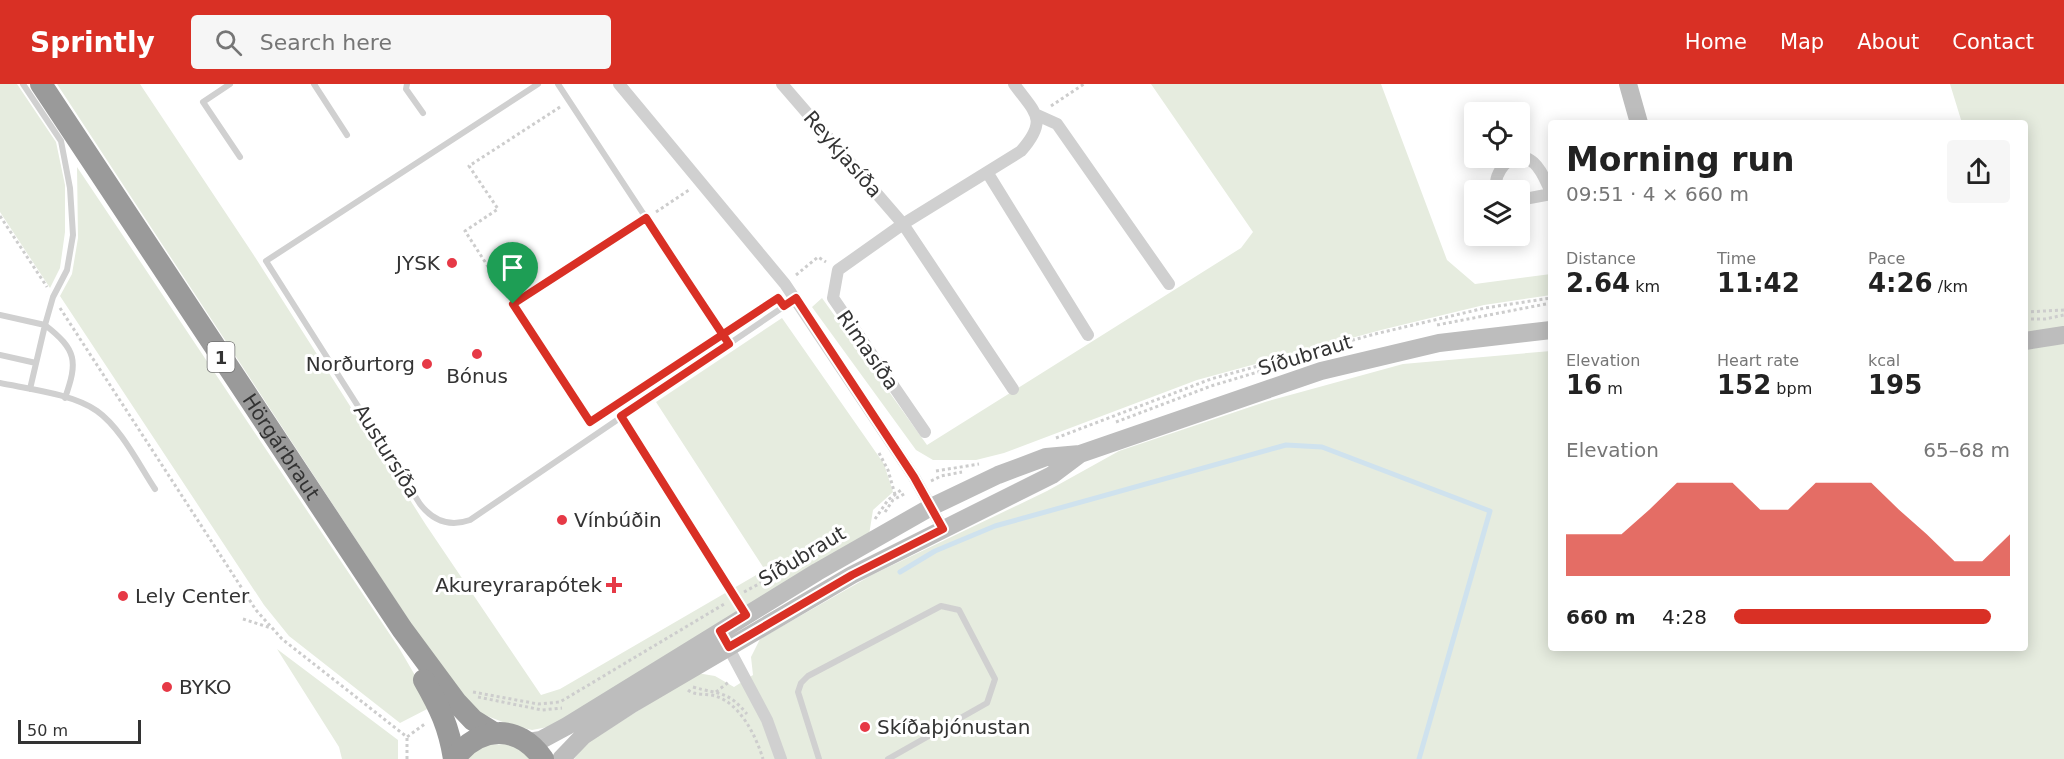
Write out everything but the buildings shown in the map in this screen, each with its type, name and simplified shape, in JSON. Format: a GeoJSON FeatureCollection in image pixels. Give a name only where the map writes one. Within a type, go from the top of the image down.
{"type":"FeatureCollection","features":[{"type":"Feature","properties":{"kind":"highway","name":"Hörgárbraut"},"geometry":{"type":"LineString","coordinates":[[41,84],[402,629],[456,702],[473,720],[494,733]]}},
{"type":"Feature","properties":{"kind":"highway","name":"Hörgárbraut"},"geometry":{"type":"LineString","coordinates":[[402,629],[420,672],[442,712],[450,734],[454,759]]}},
{"type":"Feature","properties":{"kind":"highway","name":"1"},"geometry":{"type":"LineString","coordinates":[[454,759],[464,746],[478,737],[494,733],[512,734],[535,751]]}},
{"type":"Feature","properties":{"kind":"street"},"geometry":{"type":"LineString","coordinates":[[619,84],[786,284],[914,477],[943,529]]}},
{"type":"Feature","properties":{"kind":"street","name":"Reykjasíða"},"geometry":{"type":"LineString","coordinates":[[782,84],[903,224]]}},
{"type":"Feature","properties":{"kind":"street"},"geometry":{"type":"LineString","coordinates":[[1014,84],[1037,115],[1057,124],[1169,284]]}},
{"type":"Feature","properties":{"kind":"street"},"geometry":{"type":"LineString","coordinates":[[1628,84],[1638,120]]}},
{"type":"Feature","properties":{"kind":"street"},"geometry":{"type":"LineString","coordinates":[[838,270],[903,224],[1021,151],[1031,140],[1037,128],[1037,115]]}},
{"type":"Feature","properties":{"kind":"street"},"geometry":{"type":"LineString","coordinates":[[1497,180],[1501,167],[1509,160],[1525,158],[1538,167],[1548,187]]}},
{"type":"Feature","properties":{"kind":"street"},"geometry":{"type":"LineString","coordinates":[[987,172],[1088,335]]}},
{"type":"Feature","properties":{"kind":"street"},"geometry":{"type":"LineString","coordinates":[[1530,198],[1548,194]]}},
{"type":"Feature","properties":{"kind":"street"},"geometry":{"type":"LineString","coordinates":[[903,224],[1013,389]]}},
{"type":"Feature","properties":{"kind":"street","name":"Rimasíða"},"geometry":{"type":"LineString","coordinates":[[838,270],[832,298],[925,432]]}},
{"type":"Feature","properties":{"kind":"street","name":"Síðubraut"},"geometry":{"type":"LineString","coordinates":[[724,639],[746,615],[931,507],[998,475],[1046,457],[1080,454],[1321,371],[1439,343],[1548,330]]}},
{"type":"Feature","properties":{"kind":"street"},"geometry":{"type":"LineString","coordinates":[[2028,341],[2064,335]]}},
{"type":"Feature","properties":{"kind":"street","name":"Síðubraut"},"geometry":{"type":"LineString","coordinates":[[561,759],[582,735],[724,639],[1052,475],[1080,454]]}},
{"type":"Feature","properties":{"kind":"street"},"geometry":{"type":"LineString","coordinates":[[724,639],[767,720],[782,759]]}},
{"type":"Feature","properties":{"kind":"street","name":"Síðubraut"},"geometry":{"type":"LineString","coordinates":[[535,751],[541,740],[676,671]]}},
{"type":"Feature","properties":{"kind":"lane"},"geometry":{"type":"LineString","coordinates":[[23,84],[61,141],[70,188],[73,236],[67,270],[53,297],[30,389]]}},
{"type":"Feature","properties":{"kind":"lane"},"geometry":{"type":"LineString","coordinates":[[230,84],[203,102],[240,157]]}},
{"type":"Feature","properties":{"kind":"lane"},"geometry":{"type":"LineString","coordinates":[[314,84],[347,135]]}},
{"type":"Feature","properties":{"kind":"lane"},"geometry":{"type":"LineString","coordinates":[[407,84],[406,89],[423,113]]}},
{"type":"Feature","properties":{"kind":"lane","name":"Austursíða"},"geometry":{"type":"LineString","coordinates":[[538,84],[266,261],[425,511],[439,520],[454,523],[470,520],[796,298]]}},
{"type":"Feature","properties":{"kind":"lane"},"geometry":{"type":"LineString","coordinates":[[558,84],[729,344]]}},
{"type":"Feature","properties":{"kind":"lane"},"geometry":{"type":"LineString","coordinates":[[0,315],[45,325],[64,343],[74,362],[74,372],[65,398]]}},
{"type":"Feature","properties":{"kind":"lane"},"geometry":{"type":"LineString","coordinates":[[0,355],[36,363]]}},
{"type":"Feature","properties":{"kind":"lane"},"geometry":{"type":"LineString","coordinates":[[0,383],[65,398],[91,407],[107,420],[155,489]]}},
{"type":"Feature","properties":{"kind":"lane"},"geometry":{"type":"LineString","coordinates":[[621,416],[746,615]]}},
{"type":"Feature","properties":{"kind":"lane"},"geometry":{"type":"LineString","coordinates":[[819,759],[798,692],[801,683],[808,676],[941,606],[959,610],[995,679],[987,703],[888,759]]}},
{"type":"Feature","properties":{"kind":"path"},"geometry":{"type":"LineString","coordinates":[[1037,115],[1084,84]]}},
{"type":"Feature","properties":{"kind":"path"},"geometry":{"type":"LineString","coordinates":[[569,101],[469,166],[498,209],[465,231],[590,422],[647,384]]}},
{"type":"Feature","properties":{"kind":"path"},"geometry":{"type":"LineString","coordinates":[[513,304],[689,190]]}},
{"type":"Feature","properties":{"kind":"path"},"geometry":{"type":"LineString","coordinates":[[0,216],[256,610],[282,639],[407,737]]}},
{"type":"Feature","properties":{"kind":"path"},"geometry":{"type":"LineString","coordinates":[[786,284],[818,257],[838,270]]}},
{"type":"Feature","properties":{"kind":"path"},"geometry":{"type":"LineString","coordinates":[[1048,441],[1230,374],[1375,334],[1485,308],[1548,298]]}},
{"type":"Feature","properties":{"kind":"path"},"geometry":{"type":"LineString","coordinates":[[2028,312],[2064,310]]}},
{"type":"Feature","properties":{"kind":"path"},"geometry":{"type":"LineString","coordinates":[[2028,319],[2064,315]]}},
{"type":"Feature","properties":{"kind":"path"},"geometry":{"type":"LineString","coordinates":[[874,445],[888,470],[896,498],[902,495]]}},
{"type":"Feature","properties":{"kind":"path"},"geometry":{"type":"LineString","coordinates":[[936,471],[981,464]]}},
{"type":"Feature","properties":{"kind":"path"},"geometry":{"type":"LineString","coordinates":[[869,522],[895,493],[901,490]]}},
{"type":"Feature","properties":{"kind":"path"},"geometry":{"type":"LineString","coordinates":[[565,707],[542,710],[468,695],[479,692],[538,704],[560,702],[789,567]]}},
{"type":"Feature","properties":{"kind":"path"},"geometry":{"type":"LineString","coordinates":[[243,619],[273,629]]}},
{"type":"Feature","properties":{"kind":"path"},"geometry":{"type":"LineString","coordinates":[[657,644],[684,687],[692,693],[723,698],[734,706],[748,726],[763,759]]}},
{"type":"Feature","properties":{"kind":"path"},"geometry":{"type":"LineString","coordinates":[[676,671],[692,687],[717,691],[737,702],[762,743],[767,759]]}},
{"type":"Feature","properties":{"kind":"path"},"geometry":{"type":"LineString","coordinates":[[713,695],[742,673]]}},
{"type":"Feature","properties":{"kind":"path"},"geometry":{"type":"LineString","coordinates":[[407,737],[429,721]]}},
{"type":"Feature","properties":{"kind":"path"},"geometry":{"type":"LineString","coordinates":[[407,737],[407,759]]}},
{"type":"Feature","properties":{"kind":"shaded area"},"geometry":{"type":"Polygon","coordinates":[[[0,84],[17,84],[56,142],[65,185],[65,232],[60,268],[50,288],[0,212],[0,84]]]}},
{"type":"Feature","properties":{"kind":"shaded area"},"geometry":{"type":"Polygon","coordinates":[[[57,84],[140,84],[253,254],[426,525],[541,695],[560,689],[765,570],[656,402],[782,318],[884,464],[893,492],[873,510],[869,535],[558,725],[532,730],[482,714],[452,686],[57,84]]]}},
{"type":"Feature","properties":{"kind":"shaded area"},"geometry":{"type":"Polygon","coordinates":[[[1151,84],[1381,84],[1447,260],[1475,284],[1548,274],[1548,295],[1484,305],[1381,330],[1197,380],[1004,453],[976,460],[933,460],[916,450],[812,307],[822,298],[927,445],[1241,248],[1253,232],[1151,84]]]}},
{"type":"Feature","properties":{"kind":"shaded area"},"geometry":{"type":"Polygon","coordinates":[[[1950,84],[2064,84],[2064,759],[574,759],[586,744],[697,673],[715,676],[734,687],[753,675],[751,657],[760,639],[872,575],[1047,491],[1119,451],[1265,402],[1403,364],[1548,351],[1548,651],[2028,651],[2028,120],[1961,120],[1950,84]]]}},
{"type":"Feature","properties":{"kind":"shaded area"},"geometry":{"type":"Polygon","coordinates":[[[77,167],[399,648],[433,706],[400,723],[289,636],[264,605],[60,296],[72,274],[78,238],[77,167]]]}},
{"type":"Feature","properties":{"kind":"shaded area"},"geometry":{"type":"Polygon","coordinates":[[[277,649],[398,740],[398,759],[342,759],[339,747],[277,649]]]}},
{"type":"Feature","properties":{"kind":"shaded area"},"geometry":{"type":"Polygon","coordinates":[[[508,744],[520,749],[530,759],[465,759],[482,745],[508,744]]]}},
{"type":"Feature","properties":{"kind":"waterway"},"geometry":{"type":"LineString","coordinates":[[900,572],[935,551],[995,526],[1286,445],[1322,447],[1490,511],[1419,759]]}},
{"type":"Feature","properties":{"kind":"place","name":"JYSK"},"geometry":{"type":"Point","coordinates":[452,263]}},
{"type":"Feature","properties":{"kind":"place","name":"Bónus"},"geometry":{"type":"Point","coordinates":[477,354]}},
{"type":"Feature","properties":{"kind":"place","name":"Norðurtorg"},"geometry":{"type":"Point","coordinates":[427,364]}},
{"type":"Feature","properties":{"kind":"place","name":"Vínbúðin"},"geometry":{"type":"Point","coordinates":[562,520]}},
{"type":"Feature","properties":{"kind":"place","name":"Akureyrarapótek"},"geometry":{"type":"Point","coordinates":[614,585]}},
{"type":"Feature","properties":{"kind":"place","name":"Lely Center"},"geometry":{"type":"Point","coordinates":[123,596]}},
{"type":"Feature","properties":{"kind":"place","name":"BYKO"},"geometry":{"type":"Point","coordinates":[167,687]}},
{"type":"Feature","properties":{"kind":"place","name":"Skíðaþjónustan"},"geometry":{"type":"Point","coordinates":[865,727]}},
{"type":"Feature","properties":{"kind":"route"},"geometry":{"type":"LineString","coordinates":[[513,304],[590,422],[723,335],[778,298],[784,306],[796,298],[914,477],[943,529],[852,575],[729,647],[720,631],[746,615],[621,416],[729,344],[723,335],[708,312],[646,218],[513,304]]}}]}
